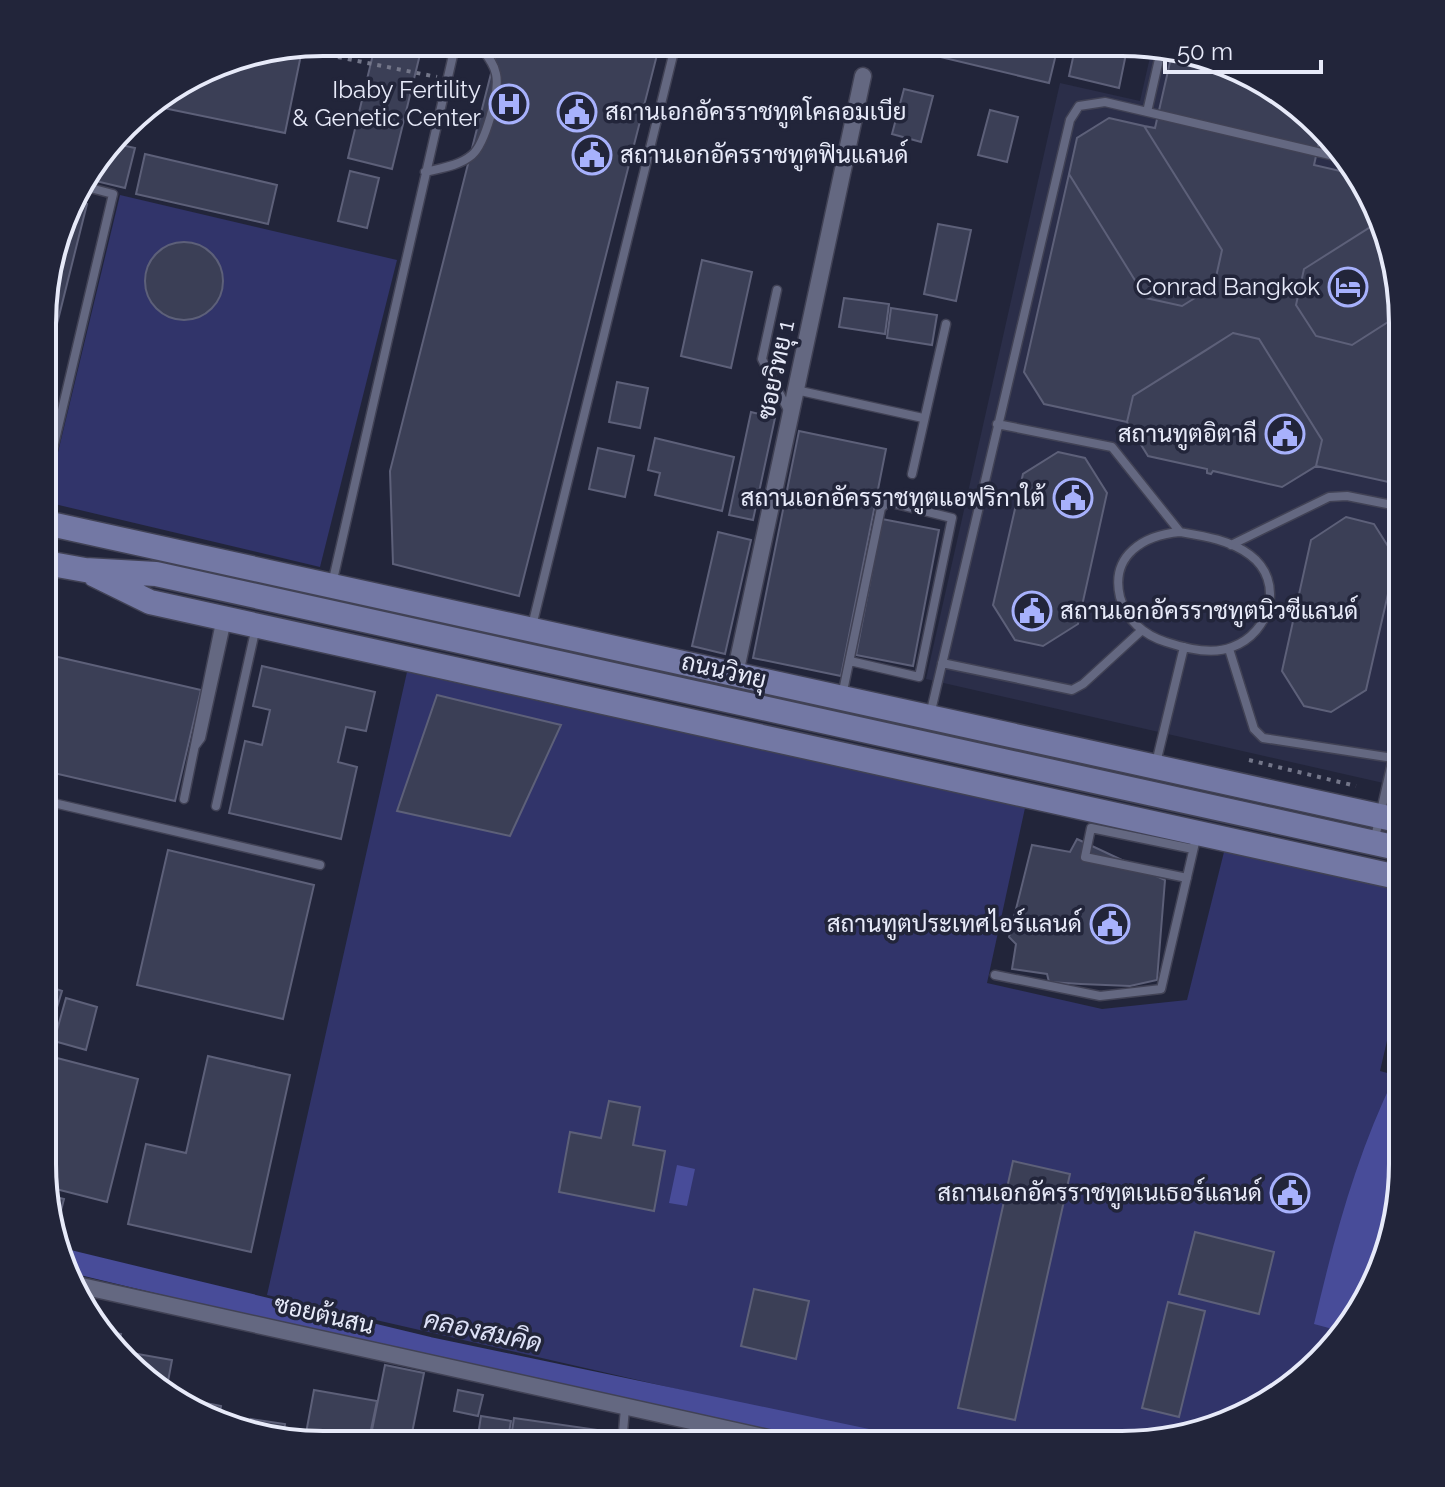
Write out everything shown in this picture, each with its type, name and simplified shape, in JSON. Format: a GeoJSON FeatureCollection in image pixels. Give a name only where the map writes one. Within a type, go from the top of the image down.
{"type":"FeatureCollection","features":[{"type":"Feature","properties":{"kind":"main road","name":"ถนนวิทยุ"},"geometry":{"type":"LineString","coordinates":[[56,525],[1326,804],[1388,810]]}},
{"type":"Feature","properties":{"kind":"main road","name":"ถนนวิทยุ"},"geometry":{"type":"LineString","coordinates":[[56,565],[85,570],[156,574],[1388,846]]}},
{"type":"Feature","properties":{"kind":"main road","name":"ถนนวิทยุ"},"geometry":{"type":"LineString","coordinates":[[85,570],[150,602],[1195,841],[1388,875]]}},
{"type":"Feature","properties":{"kind":"main road"},"geometry":{"type":"LineString","coordinates":[[1321,831],[1326,804]]}},
{"type":"Feature","properties":{"kind":"street","name":"ซอยวิทยุ 1"},"geometry":{"type":"LineString","coordinates":[[735,674],[863,76]]}},
{"type":"Feature","properties":{"kind":"street","name":"ซอยต้นสน"},"geometry":{"type":"LineString","coordinates":[[87,1287],[729,1430]]}},
{"type":"Feature","properties":{"kind":"lane"},"geometry":{"type":"LineString","coordinates":[[332,585],[453,56]]}},
{"type":"Feature","properties":{"kind":"lane"},"geometry":{"type":"LineString","coordinates":[[425,172],[460,163],[474,154],[484,139],[497,81],[496,70],[486,56]]}},
{"type":"Feature","properties":{"kind":"lane"},"geometry":{"type":"LineString","coordinates":[[531,627],[673,56]]}},
{"type":"Feature","properties":{"kind":"lane"},"geometry":{"type":"LineString","coordinates":[[1147,112],[1159,58]]}},
{"type":"Feature","properties":{"kind":"lane"},"geometry":{"type":"LineString","coordinates":[[930,717],[1070,120],[1079,106],[1105,102],[1328,154]]}},
{"type":"Feature","properties":{"kind":"lane"},"geometry":{"type":"LineString","coordinates":[[56,427],[113,194],[92,189]]}},
{"type":"Feature","properties":{"kind":"lane"},"geometry":{"type":"LineString","coordinates":[[777,290],[762,359],[791,414]]}},
{"type":"Feature","properties":{"kind":"lane"},"geometry":{"type":"LineString","coordinates":[[912,474],[946,324]]}},
{"type":"Feature","properties":{"kind":"lane"},"geometry":{"type":"LineString","coordinates":[[796,390],[923,418]]}},
{"type":"Feature","properties":{"kind":"lane"},"geometry":{"type":"LineString","coordinates":[[997,424],[1112,447],[1180,532]]}},
{"type":"Feature","properties":{"kind":"lane"},"geometry":{"type":"LineString","coordinates":[[1231,545],[1329,497],[1347,496],[1388,504]]}},
{"type":"Feature","properties":{"kind":"lane"},"geometry":{"type":"LineString","coordinates":[[842,697],[884,503],[952,518],[919,677],[850,661]]}},
{"type":"Feature","properties":{"kind":"lane"},"geometry":{"type":"LineString","coordinates":[[1180,532],[1231,545],[1249,554],[1264,568],[1271,588],[1270,608],[1247,640],[1229,649],[1184,647],[1154,638],[1124,610],[1119,571],[1128,552],[1140,542],[1161,534],[1180,532]]}},
{"type":"Feature","properties":{"kind":"lane"},"geometry":{"type":"LineString","coordinates":[[184,799],[195,746],[201,738],[224,618]]}},
{"type":"Feature","properties":{"kind":"lane"},"geometry":{"type":"LineString","coordinates":[[216,806],[232,723],[257,626]]}},
{"type":"Feature","properties":{"kind":"lane"},"geometry":{"type":"LineString","coordinates":[[942,663],[1072,690],[1083,684],[1142,630]]}},
{"type":"Feature","properties":{"kind":"lane"},"geometry":{"type":"LineString","coordinates":[[1156,766],[1184,647]]}},
{"type":"Feature","properties":{"kind":"lane"},"geometry":{"type":"LineString","coordinates":[[1229,649],[1254,729],[1263,738],[1388,757]]}},
{"type":"Feature","properties":{"kind":"lane"},"geometry":{"type":"LineString","coordinates":[[57,804],[320,865]]}},
{"type":"Feature","properties":{"kind":"lane"},"geometry":{"type":"LineString","coordinates":[[1374,843],[1388,812]]}},
{"type":"Feature","properties":{"kind":"lane"},"geometry":{"type":"LineString","coordinates":[[995,975],[1100,996],[1161,989],[1187,878],[1195,841],[1091,828],[1085,857],[1187,878]]}},
{"type":"Feature","properties":{"kind":"lane"},"geometry":{"type":"LineString","coordinates":[[623,1430],[625,1408]]}},
{"type":"Feature","properties":{"kind":"path"},"geometry":{"type":"LineString","coordinates":[[338,57],[447,80]]}},
{"type":"Feature","properties":{"kind":"path"},"geometry":{"type":"LineString","coordinates":[[1249,760],[1388,810]]}},
{"type":"Feature","properties":{"kind":"shaded area"},"geometry":{"type":"Polygon","coordinates":[[[1150,58],[1208,70],[1256,92],[1298,122],[1334,160],[1362,205],[1375,237],[1384,271],[1388,305],[1388,784],[926,679],[1060,83],[1140,101],[1150,58]]]}},
{"type":"Feature","properties":{"kind":"shaded area"},"geometry":{"type":"Polygon","coordinates":[[[120,195],[397,260],[320,567],[56,504],[56,460],[120,195]]]}},
{"type":"Feature","properties":{"kind":"shaded area"},"geometry":{"type":"Polygon","coordinates":[[[407,672],[1025,808],[987,983],[1102,1009],[1187,1000],[1225,848],[1388,886],[1388,1036],[1380,1071],[1388,1073],[1388,1182],[1384,1216],[1375,1250],[1362,1282],[1344,1313],[1311,1353],[1285,1376],[1224,1411],[1174,1426],[1140,1430],[856,1430],[267,1295],[407,672]]]}},
{"type":"Feature","properties":{"kind":"shaded area"},"geometry":{"type":"Polygon","coordinates":[[[1388,1091],[1388,1182],[1384,1216],[1362,1282],[1332,1329],[1314,1324],[1347,1198],[1388,1091]]]}},
{"type":"Feature","properties":{"kind":"shaded area"},"geometry":{"type":"Polygon","coordinates":[[[677,1165],[695,1169],[687,1206],[669,1203],[677,1165]]]}},
{"type":"Feature","properties":{"kind":"building"},"geometry":{"type":"Polygon","coordinates":[[[373,56],[420,56],[392,169],[348,158],[373,56]]]}},
{"type":"Feature","properties":{"kind":"building"},"geometry":{"type":"Polygon","coordinates":[[[495,56],[657,56],[519,596],[393,564],[390,471],[495,56]]]}},
{"type":"Feature","properties":{"kind":"building"},"geometry":{"type":"Polygon","coordinates":[[[936,56],[1056,56],[1049,83],[936,56]]]}},
{"type":"Feature","properties":{"kind":"building"},"geometry":{"type":"Polygon","coordinates":[[[1073,56],[1126,56],[1119,88],[1069,76],[1073,56]]]}},
{"type":"Feature","properties":{"kind":"building"},"geometry":{"type":"Polygon","coordinates":[[[300,57],[285,133],[165,108],[221,76],[254,65],[300,57]]]}},
{"type":"Feature","properties":{"kind":"building"},"geometry":{"type":"Polygon","coordinates":[[[1170,61],[1191,65],[1240,83],[1285,111],[1319,143],[1314,165],[1344,174],[1371,227],[1304,269],[1296,305],[1316,336],[1352,345],[1388,322],[1388,482],[1316,466],[1322,440],[1259,339],[1233,333],[1133,396],[1127,422],[1044,404],[1024,372],[1069,174],[1146,298],[1182,306],[1214,286],[1222,250],[1144,126],[1155,128],[1170,61]]]}},
{"type":"Feature","properties":{"kind":"building"},"geometry":{"type":"Polygon","coordinates":[[[904,89],[933,96],[921,142],[892,134],[904,89]]]}},
{"type":"Feature","properties":{"kind":"building"},"geometry":{"type":"Polygon","coordinates":[[[990,110],[1018,117],[1007,162],[978,155],[990,110]]]}},
{"type":"Feature","properties":{"kind":"building"},"geometry":{"type":"Polygon","coordinates":[[[1109,118],[1144,126],[1222,250],[1214,286],[1182,306],[1146,298],[1069,174],[1077,138],[1109,118]]]}},
{"type":"Feature","properties":{"kind":"building"},"geometry":{"type":"Polygon","coordinates":[[[124,146],[135,148],[125,188],[97,181],[124,146]]]}},
{"type":"Feature","properties":{"kind":"building"},"geometry":{"type":"Polygon","coordinates":[[[145,154],[277,185],[268,224],[136,194],[145,154]]]}},
{"type":"Feature","properties":{"kind":"building"},"geometry":{"type":"Polygon","coordinates":[[[350,171],[379,178],[367,228],[338,221],[350,171]]]}},
{"type":"Feature","properties":{"kind":"building"},"geometry":{"type":"Polygon","coordinates":[[[87,204],[56,328],[61,271],[76,221],[87,204]]]}},
{"type":"Feature","properties":{"kind":"building"},"geometry":{"type":"Polygon","coordinates":[[[938,224],[971,230],[956,301],[924,294],[938,224]]]}},
{"type":"Feature","properties":{"kind":"building","name":"Conrad Bangkok"},"geometry":{"type":"Polygon","coordinates":[[[1371,227],[1384,271],[1388,322],[1352,345],[1316,336],[1296,305],[1304,269],[1371,227]]]}},
{"type":"Feature","properties":{"kind":"building"},"geometry":{"type":"Polygon","coordinates":[[[176,242],[192,242],[206,248],[217,259],[223,281],[217,303],[206,314],[192,320],[176,320],[162,314],[151,303],[145,289],[145,273],[151,259],[162,248],[176,242]]]}},
{"type":"Feature","properties":{"kind":"building"},"geometry":{"type":"Polygon","coordinates":[[[702,260],[752,272],[731,368],[681,356],[702,260]]]}},
{"type":"Feature","properties":{"kind":"building"},"geometry":{"type":"Polygon","coordinates":[[[844,298],[889,304],[885,334],[839,327],[844,298]]]}},
{"type":"Feature","properties":{"kind":"building"},"geometry":{"type":"Polygon","coordinates":[[[891,308],[937,315],[932,345],[887,338],[891,308]]]}},
{"type":"Feature","properties":{"kind":"building"},"geometry":{"type":"Polygon","coordinates":[[[1233,333],[1259,339],[1322,440],[1316,466],[1282,487],[1213,471],[1211,474],[1207,473],[1207,469],[1148,456],[1127,422],[1133,396],[1233,333]]]}},
{"type":"Feature","properties":{"kind":"building"},"geometry":{"type":"Polygon","coordinates":[[[617,382],[648,388],[640,428],[609,422],[617,382]]]}},
{"type":"Feature","properties":{"kind":"building"},"geometry":{"type":"Polygon","coordinates":[[[751,412],[775,418],[753,520],[729,515],[751,412]]]}},
{"type":"Feature","properties":{"kind":"building"},"geometry":{"type":"Polygon","coordinates":[[[799,431],[886,449],[841,676],[753,658],[799,431]]]}},
{"type":"Feature","properties":{"kind":"building"},"geometry":{"type":"Polygon","coordinates":[[[655,438],[734,457],[722,511],[655,495],[660,473],[648,470],[655,438]]]}},
{"type":"Feature","properties":{"kind":"building"},"geometry":{"type":"Polygon","coordinates":[[[598,448],[634,456],[625,497],[589,489],[598,448]]]}},
{"type":"Feature","properties":{"kind":"building"},"geometry":{"type":"Polygon","coordinates":[[[1058,452],[1085,458],[1107,493],[1078,624],[1043,646],[1015,640],[993,605],[1023,474],[1058,452]]]}},
{"type":"Feature","properties":{"kind":"building"},"geometry":{"type":"Polygon","coordinates":[[[1346,517],[1374,524],[1388,546],[1388,594],[1366,690],[1331,712],[1304,706],[1282,671],[1311,540],[1346,517]]]}},
{"type":"Feature","properties":{"kind":"building"},"geometry":{"type":"Polygon","coordinates":[[[882,519],[939,530],[913,666],[856,655],[882,519]]]}},
{"type":"Feature","properties":{"kind":"building"},"geometry":{"type":"Polygon","coordinates":[[[718,532],[751,540],[725,654],[692,646],[718,532]]]}},
{"type":"Feature","properties":{"kind":"building"},"geometry":{"type":"Polygon","coordinates":[[[56,657],[201,690],[175,801],[57,774],[56,657]]]}},
{"type":"Feature","properties":{"kind":"building"},"geometry":{"type":"Polygon","coordinates":[[[262,666],[375,692],[366,731],[346,727],[338,762],[357,767],[341,839],[229,813],[245,741],[262,745],[270,710],[253,706],[262,666]]]}},
{"type":"Feature","properties":{"kind":"building"},"geometry":{"type":"Polygon","coordinates":[[[437,695],[561,725],[510,836],[397,811],[437,695]]]}},
{"type":"Feature","properties":{"kind":"building"},"geometry":{"type":"Polygon","coordinates":[[[1077,839],[1165,880],[1157,980],[1130,986],[1049,982],[1047,974],[1012,969],[1016,944],[1009,937],[1032,845],[1070,852],[1077,839]]]}},
{"type":"Feature","properties":{"kind":"building"},"geometry":{"type":"Polygon","coordinates":[[[168,850],[314,885],[283,1019],[137,985],[168,850]]]}},
{"type":"Feature","properties":{"kind":"building"},"geometry":{"type":"Polygon","coordinates":[[[57,989],[62,991],[57,1008],[57,989]]]}},
{"type":"Feature","properties":{"kind":"building"},"geometry":{"type":"Polygon","coordinates":[[[66,998],[97,1007],[86,1050],[57,1042],[66,998]]]}},
{"type":"Feature","properties":{"kind":"building"},"geometry":{"type":"Polygon","coordinates":[[[208,1056],[290,1075],[251,1252],[128,1224],[146,1144],[186,1153],[208,1056]]]}},
{"type":"Feature","properties":{"kind":"building"},"geometry":{"type":"Polygon","coordinates":[[[57,1059],[138,1079],[107,1202],[58,1190],[57,1059]]]}},
{"type":"Feature","properties":{"kind":"building"},"geometry":{"type":"Polygon","coordinates":[[[609,1101],[640,1107],[633,1145],[665,1151],[654,1211],[559,1192],[570,1132],[601,1138],[609,1101]]]}},
{"type":"Feature","properties":{"kind":"building"},"geometry":{"type":"Polygon","coordinates":[[[1013,1161],[1070,1174],[1015,1420],[958,1408],[1013,1161]]]}},
{"type":"Feature","properties":{"kind":"building"},"geometry":{"type":"Polygon","coordinates":[[[1195,1232],[1274,1252],[1259,1314],[1179,1294],[1195,1232]]]}},
{"type":"Feature","properties":{"kind":"building"},"geometry":{"type":"Polygon","coordinates":[[[754,1289],[809,1301],[796,1359],[741,1346],[754,1289]]]}},
{"type":"Feature","properties":{"kind":"building"},"geometry":{"type":"Polygon","coordinates":[[[1168,1302],[1205,1311],[1179,1417],[1142,1408],[1168,1302]]]}},
{"type":"Feature","properties":{"kind":"building"},"geometry":{"type":"Polygon","coordinates":[[[134,1353],[172,1360],[168,1381],[134,1353]]]}},
{"type":"Feature","properties":{"kind":"building"},"geometry":{"type":"Polygon","coordinates":[[[385,1365],[424,1373],[413,1430],[372,1430],[385,1365]]]}},
{"type":"Feature","properties":{"kind":"building"},"geometry":{"type":"Polygon","coordinates":[[[314,1390],[377,1401],[371,1430],[307,1430],[314,1390]]]}},
{"type":"Feature","properties":{"kind":"building"},"geometry":{"type":"Polygon","coordinates":[[[458,1390],[483,1395],[478,1416],[454,1411],[458,1390]]]}},
{"type":"Feature","properties":{"kind":"building"},"geometry":{"type":"Polygon","coordinates":[[[202,1402],[221,1406],[220,1410],[202,1402]]]}},
{"type":"Feature","properties":{"kind":"building"},"geometry":{"type":"Polygon","coordinates":[[[481,1416],[511,1421],[509,1430],[479,1430],[481,1416]]]}},
{"type":"Feature","properties":{"kind":"building"},"geometry":{"type":"Polygon","coordinates":[[[514,1418],[598,1430],[512,1430],[514,1418]]]}},
{"type":"Feature","properties":{"kind":"building"},"geometry":{"type":"Polygon","coordinates":[[[251,1421],[285,1424],[284,1428],[271,1426],[251,1421]]]}},
{"type":"Feature","properties":{"kind":"waterway","name":"คลองสมคิด"},"geometry":{"type":"LineString","coordinates":[[75,1262],[429,1348],[820,1430]]}},
{"type":"Feature","properties":{"kind":"place","name":"Ibaby Fertility & Genetic Center"},"geometry":{"type":"Point","coordinates":[509,104]}},
{"type":"Feature","properties":{"kind":"place","name":"สถานเอกอัครราชทูตโคลอมเบีย"},"geometry":{"type":"Point","coordinates":[577,112]}},
{"type":"Feature","properties":{"kind":"place","name":"สถานเอกอัครราชทูตฟินแลนด์"},"geometry":{"type":"Point","coordinates":[592,155]}},
{"type":"Feature","properties":{"kind":"place","name":"Conrad Bangkok"},"geometry":{"type":"Point","coordinates":[1348,287]}},
{"type":"Feature","properties":{"kind":"place","name":"สถานทูตอิตาลี"},"geometry":{"type":"Point","coordinates":[1285,434]}},
{"type":"Feature","properties":{"kind":"place","name":"สถานเอกอัครราชทูตแอฟริกาใต้"},"geometry":{"type":"Point","coordinates":[1073,498]}},
{"type":"Feature","properties":{"kind":"place","name":"สถานเอกอัครราชทูตนิวซีแลนด์"},"geometry":{"type":"Point","coordinates":[1032,611]}},
{"type":"Feature","properties":{"kind":"place","name":"สถานทูตประเทศไอร์แลนด์"},"geometry":{"type":"Point","coordinates":[1110,924]}},
{"type":"Feature","properties":{"kind":"place","name":"สถานเอกอัครราชทูตเนเธอร์แลนด์"},"geometry":{"type":"Point","coordinates":[1290,1193]}}]}
